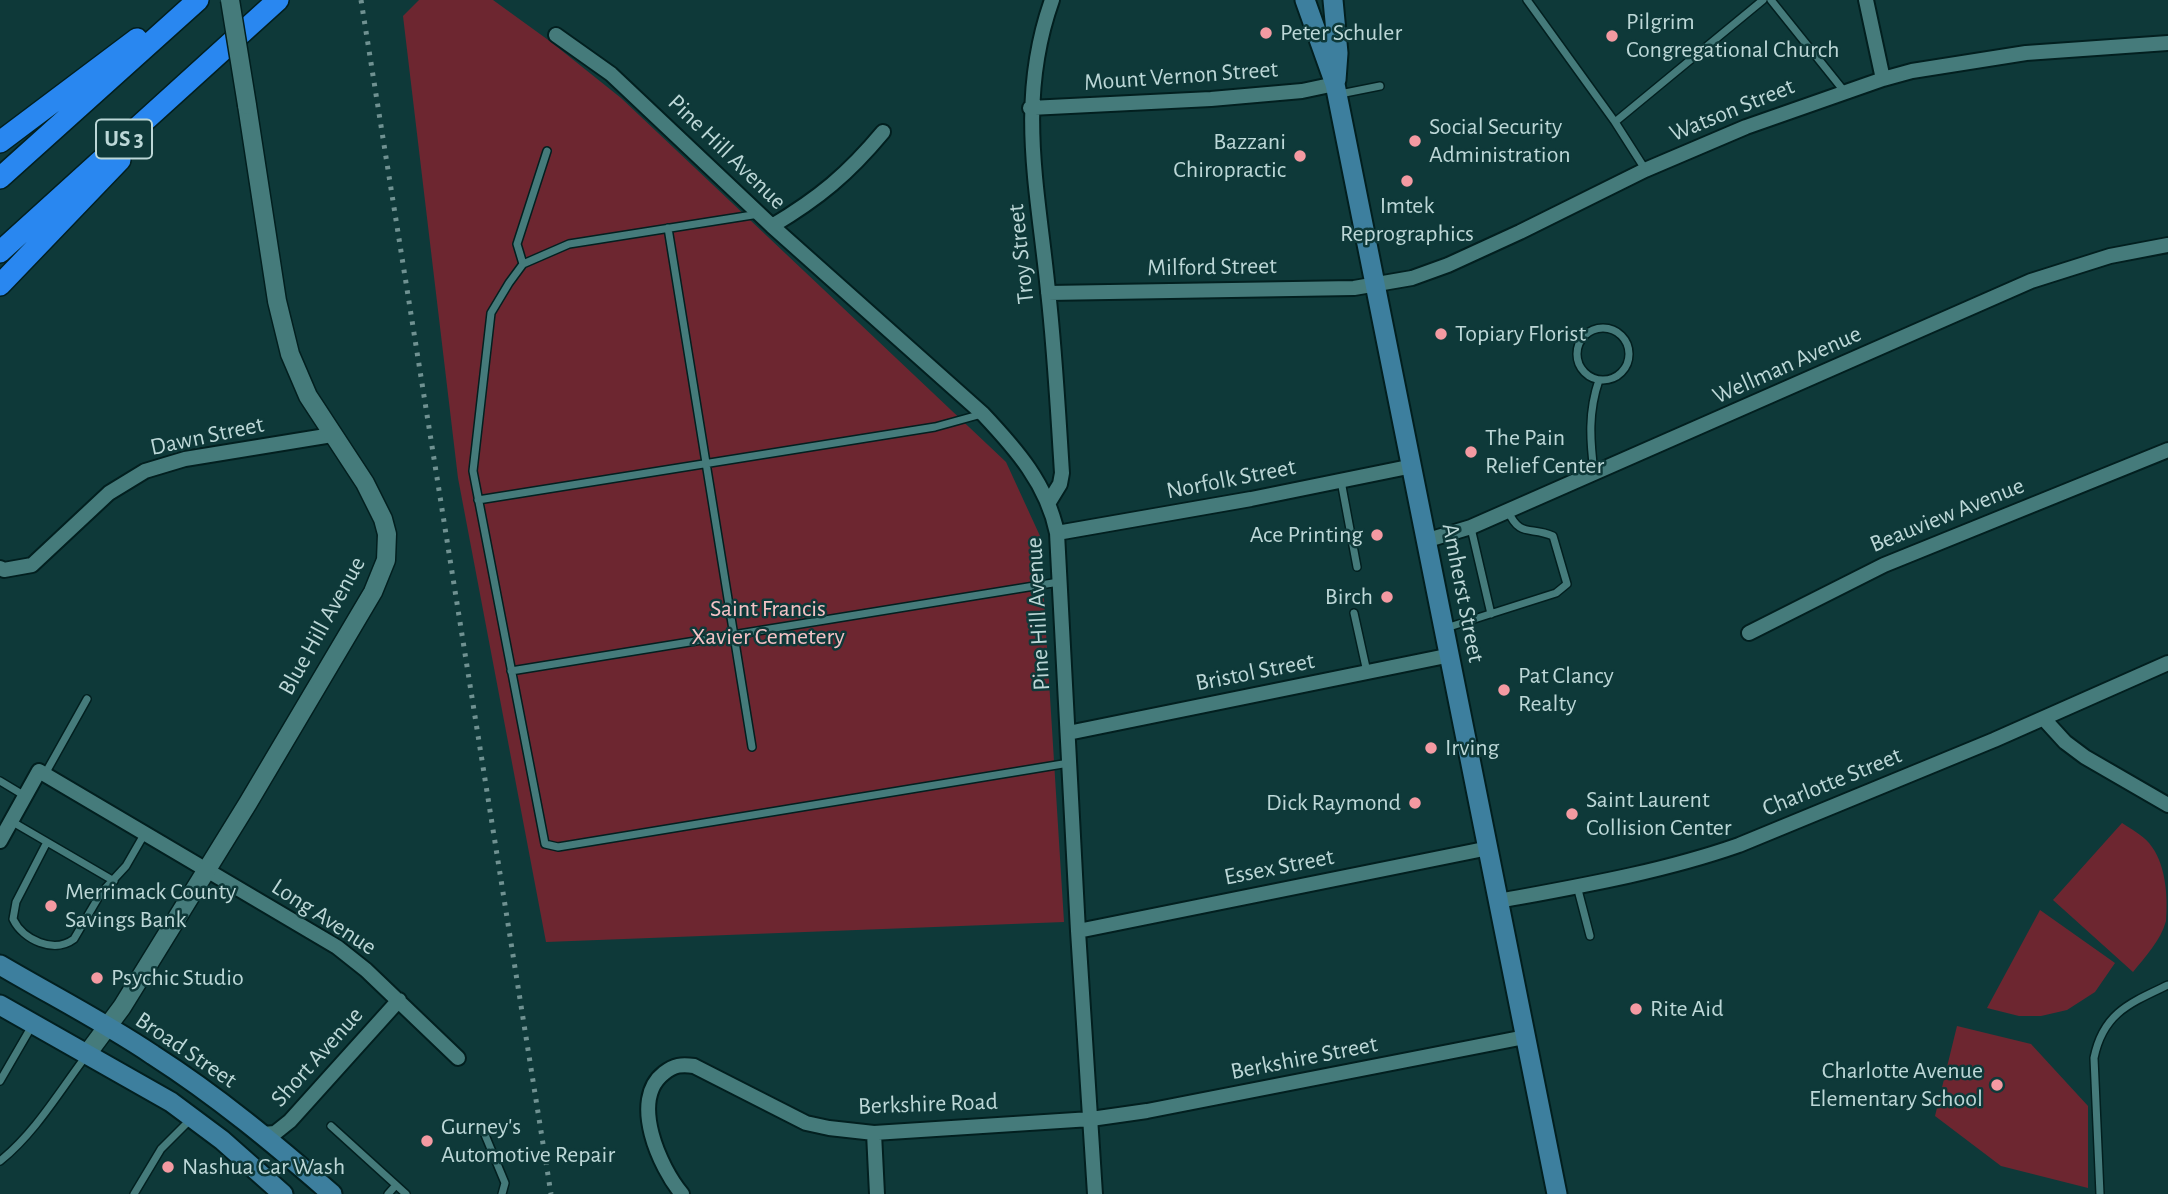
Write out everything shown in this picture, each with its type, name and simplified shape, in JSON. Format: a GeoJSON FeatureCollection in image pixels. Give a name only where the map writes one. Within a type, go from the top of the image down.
{"type":"FeatureCollection","features":[{"type":"Feature","properties":{"kind":"highway"},"geometry":{"type":"LineString","coordinates":[[0,142],[189,0]]}},
{"type":"Feature","properties":{"kind":"highway","name":"US 3"},"geometry":{"type":"LineString","coordinates":[[0,178],[198,0]]}},
{"type":"Feature","properties":{"kind":"highway","name":"US 3"},"geometry":{"type":"LineString","coordinates":[[0,252],[278,0]]}},
{"type":"Feature","properties":{"kind":"highway"},"geometry":{"type":"LineString","coordinates":[[0,285],[248,26]]}},
{"type":"Feature","properties":{"kind":"main road","name":"Amherst Street"},"geometry":{"type":"LineString","coordinates":[[1306,0],[1336,89],[1446,628],[1557,1194]]}},
{"type":"Feature","properties":{"kind":"main road","name":"Amherst Street"},"geometry":{"type":"LineString","coordinates":[[1333,0],[1338,53],[1336,89]]}},
{"type":"Feature","properties":{"kind":"main road","name":"Broad Street"},"geometry":{"type":"LineString","coordinates":[[0,965],[167,1064],[263,1134],[332,1194]]}},
{"type":"Feature","properties":{"kind":"main road"},"geometry":{"type":"LineString","coordinates":[[0,1005],[150,1090],[193,1118],[283,1194]]}},
{"type":"Feature","properties":{"kind":"street","name":"Blue Hill Avenue"},"geometry":{"type":"LineString","coordinates":[[88,1054],[108,1027],[207,870],[373,592],[386,561],[387,534],[383,519],[365,483],[303,386],[283,330],[230,0]]}},
{"type":"Feature","properties":{"kind":"street","name":"Troy Street"},"geometry":{"type":"LineString","coordinates":[[1049,502],[1060,484],[1062,473],[1030,108],[1040,46],[1052,0]]}},
{"type":"Feature","properties":{"kind":"street"},"geometry":{"type":"LineString","coordinates":[[1866,0],[1883,79]]}},
{"type":"Feature","properties":{"kind":"street","name":"Pine Hill Avenue"},"geometry":{"type":"LineString","coordinates":[[556,36],[611,74],[772,226],[983,414],[1013,446],[1049,502],[1058,533],[1078,930],[1096,1194]]}},
{"type":"Feature","properties":{"kind":"street","name":"Watson Street"},"geometry":{"type":"LineString","coordinates":[[1376,286],[1412,278],[1448,265],[1645,170],[1746,127],[1883,79],[1912,71],[2026,53],[2168,43]]}},
{"type":"Feature","properties":{"kind":"street","name":"Mount Vernon Street"},"geometry":{"type":"LineString","coordinates":[[1030,108],[1211,99],[1336,89]]}},
{"type":"Feature","properties":{"kind":"street"},"geometry":{"type":"LineString","coordinates":[[772,226],[825,192],[859,160],[883,132]]}},
{"type":"Feature","properties":{"kind":"street","name":"Wellman Avenue"},"geometry":{"type":"LineString","coordinates":[[1428,540],[1471,527],[2031,281],[2110,256],[2168,245]]}},
{"type":"Feature","properties":{"kind":"street","name":"Milford Street"},"geometry":{"type":"LineString","coordinates":[[1048,293],[1376,286]]}},
{"type":"Feature","properties":{"kind":"street","name":"Dawn Street"},"geometry":{"type":"LineString","coordinates":[[0,568],[4,570],[32,565],[109,493],[145,471],[185,459],[332,435]]}},
{"type":"Feature","properties":{"kind":"street","name":"Beauview Avenue"},"geometry":{"type":"LineString","coordinates":[[1748,633],[1884,565],[2168,450]]}},
{"type":"Feature","properties":{"kind":"street","name":"Norfolk Street"},"geometry":{"type":"LineString","coordinates":[[1058,533],[1413,466]]}},
{"type":"Feature","properties":{"kind":"street","name":"Bristol Street"},"geometry":{"type":"LineString","coordinates":[[1068,733],[1451,655]]}},
{"type":"Feature","properties":{"kind":"street","name":"Charlotte Street"},"geometry":{"type":"LineString","coordinates":[[1499,901],[1668,866],[1739,845],[2044,719],[2168,663]]}},
{"type":"Feature","properties":{"kind":"street"},"geometry":{"type":"LineString","coordinates":[[2044,719],[2064,742],[2085,757],[2168,804]]}},
{"type":"Feature","properties":{"kind":"street"},"geometry":{"type":"LineString","coordinates":[[0,841],[42,773]]}},
{"type":"Feature","properties":{"kind":"street","name":"Long Avenue"},"geometry":{"type":"LineString","coordinates":[[42,773],[337,947],[399,1000],[458,1058]]}},
{"type":"Feature","properties":{"kind":"street","name":"Essex Street"},"geometry":{"type":"LineString","coordinates":[[1078,930],[1489,848]]}},
{"type":"Feature","properties":{"kind":"street","name":"Short Avenue"},"geometry":{"type":"LineString","coordinates":[[263,1134],[275,1133],[290,1121],[399,1000]]}},
{"type":"Feature","properties":{"kind":"street","name":"Berkshire Street"},"geometry":{"type":"LineString","coordinates":[[1091,1119],[1187,1104],[1525,1037]]}},
{"type":"Feature","properties":{"kind":"street","name":"Berkshire Road"},"geometry":{"type":"LineString","coordinates":[[682,1194],[664,1168],[656,1149],[650,1128],[649,1108],[652,1090],[659,1077],[682,1064],[694,1066],[806,1123],[829,1128],[874,1133],[1091,1119]]}},
{"type":"Feature","properties":{"kind":"street"},"geometry":{"type":"LineString","coordinates":[[874,1133],[877,1194]]}},
{"type":"Feature","properties":{"kind":"lane"},"geometry":{"type":"LineString","coordinates":[[1527,0],[1615,122],[1645,170]]}},
{"type":"Feature","properties":{"kind":"lane"},"geometry":{"type":"LineString","coordinates":[[1615,122],[1763,0]]}},
{"type":"Feature","properties":{"kind":"lane"},"geometry":{"type":"LineString","coordinates":[[1771,0],[1844,92]]}},
{"type":"Feature","properties":{"kind":"lane"},"geometry":{"type":"LineString","coordinates":[[1336,89],[1380,86]]}},
{"type":"Feature","properties":{"kind":"lane"},"geometry":{"type":"LineString","coordinates":[[523,264],[517,244],[547,151]]}},
{"type":"Feature","properties":{"kind":"lane"},"geometry":{"type":"LineString","coordinates":[[760,214],[569,244],[523,264],[491,313],[473,471],[545,844],[558,847],[1069,763]]}},
{"type":"Feature","properties":{"kind":"lane"},"geometry":{"type":"LineString","coordinates":[[668,228],[751,747]]}},
{"type":"Feature","properties":{"kind":"lane"},"geometry":{"type":"LineString","coordinates":[[1603,328],[1619,334],[1628,348],[1629,357],[1622,372],[1615,377],[1598,380],[1583,372],[1576,356],[1577,347],[1587,333],[1603,328]]}},
{"type":"Feature","properties":{"kind":"lane"},"geometry":{"type":"LineString","coordinates":[[1594,473],[1589,434],[1592,400],[1598,380]]}},
{"type":"Feature","properties":{"kind":"lane"},"geometry":{"type":"LineString","coordinates":[[478,500],[935,427],[983,414]]}},
{"type":"Feature","properties":{"kind":"lane"},"geometry":{"type":"LineString","coordinates":[[1341,481],[1357,567]]}},
{"type":"Feature","properties":{"kind":"lane"},"geometry":{"type":"LineString","coordinates":[[1446,628],[1556,593],[1567,584],[1553,536],[1520,529],[1508,511]]}},
{"type":"Feature","properties":{"kind":"lane"},"geometry":{"type":"LineString","coordinates":[[1471,527],[1490,614]]}},
{"type":"Feature","properties":{"kind":"lane"},"geometry":{"type":"LineString","coordinates":[[511,671],[1060,582]]}},
{"type":"Feature","properties":{"kind":"lane"},"geometry":{"type":"LineString","coordinates":[[1354,613],[1367,673]]}},
{"type":"Feature","properties":{"kind":"lane"},"geometry":{"type":"LineString","coordinates":[[42,773],[87,699]]}},
{"type":"Feature","properties":{"kind":"lane"},"geometry":{"type":"LineString","coordinates":[[0,781],[26,796]]}},
{"type":"Feature","properties":{"kind":"lane"},"geometry":{"type":"LineString","coordinates":[[11,821],[114,881]]}},
{"type":"Feature","properties":{"kind":"lane"},"geometry":{"type":"LineString","coordinates":[[47,842],[13,911],[13,919],[16,927],[47,946],[55,947],[74,939],[94,904],[126,866],[145,833]]}},
{"type":"Feature","properties":{"kind":"lane"},"geometry":{"type":"LineString","coordinates":[[1576,885],[1590,936]]}},
{"type":"Feature","properties":{"kind":"lane"},"geometry":{"type":"LineString","coordinates":[[2100,1194],[2094,1058],[2097,1043],[2111,1018],[2124,1007],[2168,985]]}},
{"type":"Feature","properties":{"kind":"lane"},"geometry":{"type":"LineString","coordinates":[[0,1080],[33,1024]]}},
{"type":"Feature","properties":{"kind":"lane"},"geometry":{"type":"LineString","coordinates":[[0,1161],[44,1114],[88,1054]]}},
{"type":"Feature","properties":{"kind":"lane"},"geometry":{"type":"LineString","coordinates":[[134,1194],[161,1149],[193,1118]]}},
{"type":"Feature","properties":{"kind":"lane"},"geometry":{"type":"LineString","coordinates":[[331,1126],[406,1194]]}},
{"type":"Feature","properties":{"kind":"lane"},"geometry":{"type":"LineString","coordinates":[[483,1130],[505,1183],[502,1194]]}},
{"type":"Feature","properties":{"kind":"lane"},"geometry":{"type":"LineString","coordinates":[[388,1194],[396,1185]]}},
{"type":"Feature","properties":{"kind":"green space","name":"Saint Francis Xavier Cemetery"},"geometry":{"type":"Polygon","coordinates":[[[419,0],[493,0],[551,42],[621,98],[1006,462],[1040,536],[1064,922],[546,942],[458,478],[403,16],[419,0]]]}},
{"type":"Feature","properties":{"kind":"green space"},"geometry":{"type":"Polygon","coordinates":[[[2122,823],[2143,837],[2155,851],[2162,870],[2167,901],[2164,928],[2133,972],[2053,900],[2122,823]]]}},
{"type":"Feature","properties":{"kind":"green space"},"geometry":{"type":"Polygon","coordinates":[[[2040,910],[2115,963],[2095,992],[2067,1010],[2041,1016],[2019,1016],[1987,1008],[2040,910]]]}},
{"type":"Feature","properties":{"kind":"green space"},"geometry":{"type":"Polygon","coordinates":[[[1957,1026],[2031,1044],[2088,1106],[2088,1188],[2001,1166],[1935,1116],[1957,1026]]]}},
{"type":"Feature","properties":{"kind":"railway"},"geometry":{"type":"LineString","coordinates":[[361,0],[551,1194]]}},
{"type":"Feature","properties":{"kind":"place","name":"Peter Schuler"},"geometry":{"type":"Point","coordinates":[1266,33]}},
{"type":"Feature","properties":{"kind":"place","name":"Pilgrim Congregational Church"},"geometry":{"type":"Point","coordinates":[1612,36]}},
{"type":"Feature","properties":{"kind":"place","name":"Social Security Administration"},"geometry":{"type":"Point","coordinates":[1415,141]}},
{"type":"Feature","properties":{"kind":"place","name":"Bazzani Chiropractic"},"geometry":{"type":"Point","coordinates":[1300,156]}},
{"type":"Feature","properties":{"kind":"place","name":"Imtek Reprographics"},"geometry":{"type":"Point","coordinates":[1407,181]}},
{"type":"Feature","properties":{"kind":"place","name":"Topiary Florist"},"geometry":{"type":"Point","coordinates":[1441,334]}},
{"type":"Feature","properties":{"kind":"place","name":"The Pain Relief Center"},"geometry":{"type":"Point","coordinates":[1471,452]}},
{"type":"Feature","properties":{"kind":"place","name":"Ace Printing"},"geometry":{"type":"Point","coordinates":[1377,535]}},
{"type":"Feature","properties":{"kind":"place","name":"Birch"},"geometry":{"type":"Point","coordinates":[1387,597]}},
{"type":"Feature","properties":{"kind":"place","name":"Pat Clancy Realty"},"geometry":{"type":"Point","coordinates":[1504,690]}},
{"type":"Feature","properties":{"kind":"place","name":"Irving"},"geometry":{"type":"Point","coordinates":[1431,748]}},
{"type":"Feature","properties":{"kind":"place","name":"Dick Raymond"},"geometry":{"type":"Point","coordinates":[1415,803]}},
{"type":"Feature","properties":{"kind":"place","name":"Saint Laurent Collision Center"},"geometry":{"type":"Point","coordinates":[1572,814]}},
{"type":"Feature","properties":{"kind":"place","name":"Merrimack County Savings Bank"},"geometry":{"type":"Point","coordinates":[51,906]}},
{"type":"Feature","properties":{"kind":"place","name":"Psychic Studio"},"geometry":{"type":"Point","coordinates":[97,978]}},
{"type":"Feature","properties":{"kind":"place","name":"Rite Aid"},"geometry":{"type":"Point","coordinates":[1636,1009]}},
{"type":"Feature","properties":{"kind":"place","name":"Charlotte Avenue Elementary School"},"geometry":{"type":"Point","coordinates":[1997,1085]}},
{"type":"Feature","properties":{"kind":"place","name":"Gurney's Automotive Repair"},"geometry":{"type":"Point","coordinates":[427,1141]}},
{"type":"Feature","properties":{"kind":"place","name":"Nashua Car Wash"},"geometry":{"type":"Point","coordinates":[168,1167]}}]}
